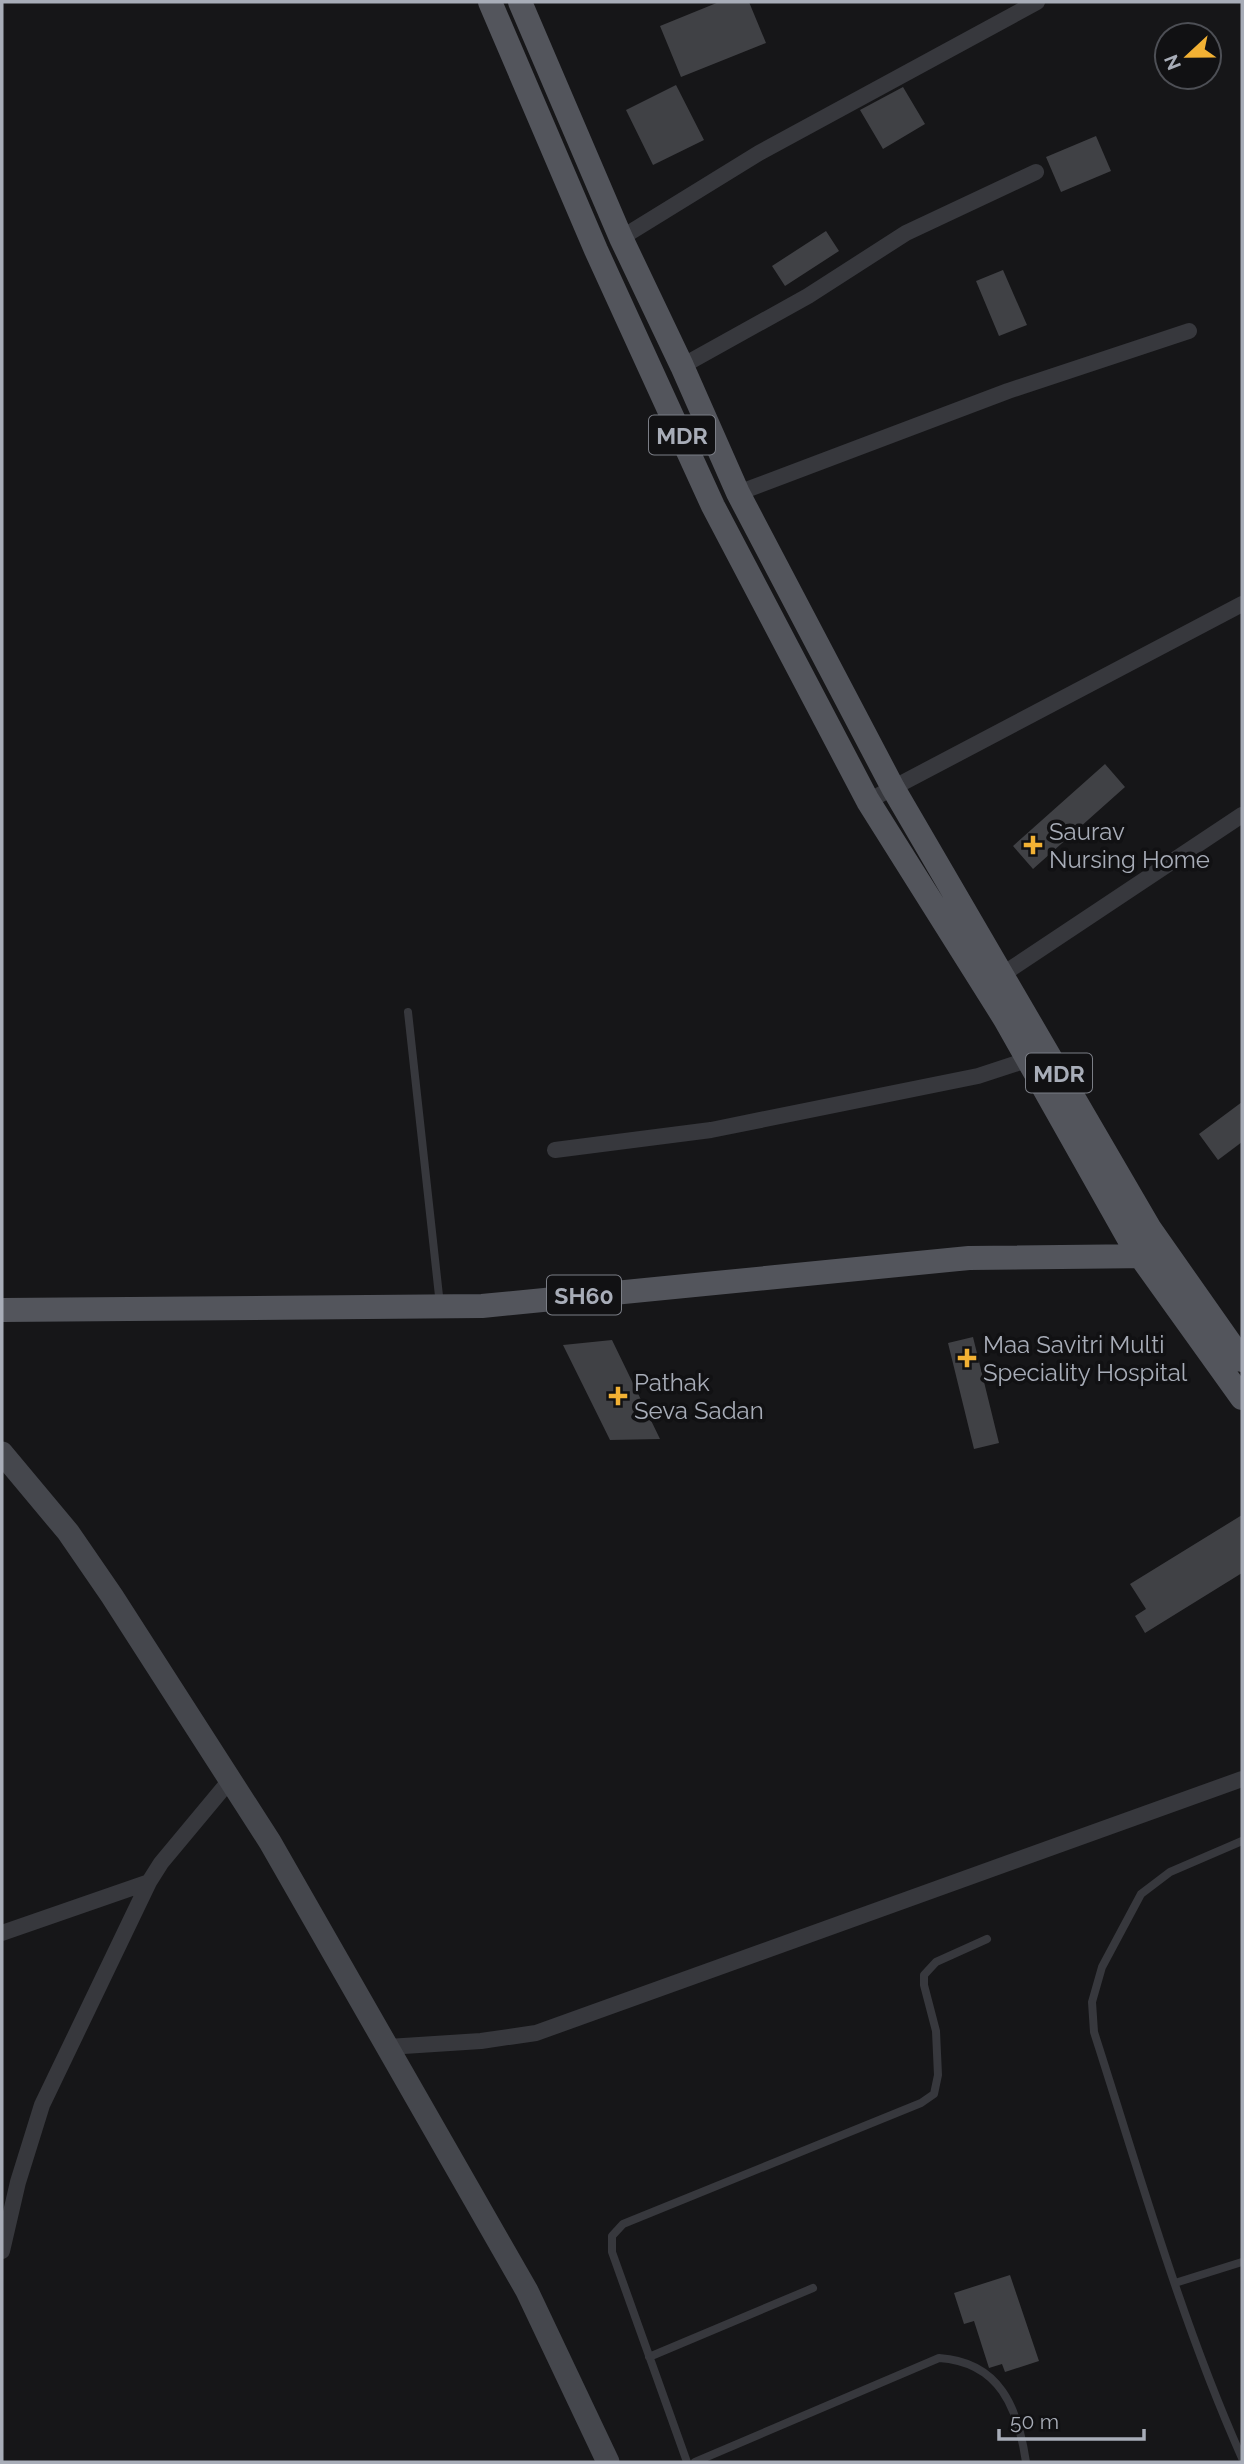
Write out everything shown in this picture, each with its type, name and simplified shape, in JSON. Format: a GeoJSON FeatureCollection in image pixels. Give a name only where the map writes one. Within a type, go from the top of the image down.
{"type":"FeatureCollection","features":[{"type":"Feature","properties":{"kind":"main road","name":"MDR"},"geometry":{"type":"LineString","coordinates":[[490,2],[596,250],[713,506],[868,801],[992,998],[1027,1060],[1242,1398]]}},
{"type":"Feature","properties":{"kind":"main road","name":"MDR"},"geometry":{"type":"LineString","coordinates":[[523,3],[621,239],[682,366],[738,494],[892,788],[1003,974],[1154,1256],[1242,1360]]}},
{"type":"Feature","properties":{"kind":"main road","name":"SH60"},"geometry":{"type":"LineString","coordinates":[[2,1310],[482,1306],[969,1258],[1154,1256]]}},
{"type":"Feature","properties":{"kind":"street"},"geometry":{"type":"LineString","coordinates":[[621,239],[770,147],[1037,2]]}},
{"type":"Feature","properties":{"kind":"street"},"geometry":{"type":"LineString","coordinates":[[682,366],[808,296],[906,233],[1036,172]]}},
{"type":"Feature","properties":{"kind":"street"},"geometry":{"type":"LineString","coordinates":[[738,494],[1008,391],[1189,331]]}},
{"type":"Feature","properties":{"kind":"street"},"geometry":{"type":"LineString","coordinates":[[868,801],[1242,604]]}},
{"type":"Feature","properties":{"kind":"street"},"geometry":{"type":"LineString","coordinates":[[1003,974],[1242,814]]}},
{"type":"Feature","properties":{"kind":"street"},"geometry":{"type":"LineString","coordinates":[[555,1150],[712,1130],[978,1076],[1027,1060]]}},
{"type":"Feature","properties":{"kind":"street"},"geometry":{"type":"LineString","coordinates":[[2,1453],[68,1532],[231,1779],[527,2291],[608,2462]]}},
{"type":"Feature","properties":{"kind":"street"},"geometry":{"type":"LineString","coordinates":[[2,2251],[18,2182],[42,2105],[149,1882],[161,1863],[231,1779]]}},
{"type":"Feature","properties":{"kind":"street"},"geometry":{"type":"LineString","coordinates":[[388,2047],[481,2041],[536,2033],[1242,1779]]}},
{"type":"Feature","properties":{"kind":"street"},"geometry":{"type":"LineString","coordinates":[[2,1933],[149,1882]]}},
{"type":"Feature","properties":{"kind":"lane"},"geometry":{"type":"LineString","coordinates":[[408,1012],[440,1306]]}},
{"type":"Feature","properties":{"kind":"lane"},"geometry":{"type":"LineString","coordinates":[[1242,1841],[1170,1872],[1141,1894],[1102,1967],[1092,2002],[1094,2032],[1175,2283],[1220,2408],[1242,2458]]}},
{"type":"Feature","properties":{"kind":"lane"},"geometry":{"type":"LineString","coordinates":[[687,2462],[612,2252],[612,2236],[623,2224],[921,2103],[934,2094],[938,2075],[936,2031],[924,1975],[936,1962],[987,1939]]}},
{"type":"Feature","properties":{"kind":"lane"},"geometry":{"type":"LineString","coordinates":[[1175,2283],[1242,2262]]}},
{"type":"Feature","properties":{"kind":"lane"},"geometry":{"type":"LineString","coordinates":[[649,2357],[813,2288]]}},
{"type":"Feature","properties":{"kind":"lane"},"geometry":{"type":"LineString","coordinates":[[695,2462],[939,2358],[960,2359],[980,2369],[1005,2393],[1020,2424],[1026,2462]]}},
{"type":"Feature","properties":{"kind":"building"},"geometry":{"type":"Polygon","coordinates":[[[719,2],[749,2],[766,43],[681,77],[660,26],[719,2]]]}},
{"type":"Feature","properties":{"kind":"building"},"geometry":{"type":"Polygon","coordinates":[[[676,85],[704,140],[653,165],[626,110],[676,85]]]}},
{"type":"Feature","properties":{"kind":"building"},"geometry":{"type":"Polygon","coordinates":[[[903,87],[925,124],[883,149],[860,110],[903,87]]]}},
{"type":"Feature","properties":{"kind":"building"},"geometry":{"type":"Polygon","coordinates":[[[1096,136],[1111,171],[1061,192],[1046,157],[1096,136]]]}},
{"type":"Feature","properties":{"kind":"building"},"geometry":{"type":"Polygon","coordinates":[[[826,231],[839,251],[785,286],[772,266],[826,231]]]}},
{"type":"Feature","properties":{"kind":"building"},"geometry":{"type":"Polygon","coordinates":[[[1003,270],[1027,325],[999,336],[976,281],[1003,270]]]}},
{"type":"Feature","properties":{"kind":"building"},"geometry":{"type":"Polygon","coordinates":[[[1105,764],[1125,787],[1033,869],[1013,846],[1105,764]]]}},
{"type":"Feature","properties":{"kind":"building"},"geometry":{"type":"Polygon","coordinates":[[[1242,1102],[1242,1142],[1218,1160],[1199,1134],[1242,1102]]]}},
{"type":"Feature","properties":{"kind":"building"},"geometry":{"type":"Polygon","coordinates":[[[973,1337],[999,1443],[974,1449],[948,1343],[973,1337]]]}},
{"type":"Feature","properties":{"kind":"building"},"geometry":{"type":"Polygon","coordinates":[[[612,1340],[660,1439],[610,1440],[563,1345],[612,1340]]]}},
{"type":"Feature","properties":{"kind":"building"},"geometry":{"type":"Polygon","coordinates":[[[1242,1515],[1242,1573],[1145,1633],[1135,1616],[1146,1609],[1130,1584],[1242,1515]]]}},
{"type":"Feature","properties":{"kind":"building"},"geometry":{"type":"Polygon","coordinates":[[[1010,2275],[1039,2361],[1005,2372],[1002,2364],[989,2368],[974,2321],[964,2324],[954,2293],[1010,2275]]]}},
{"type":"Feature","properties":{"kind":"place","name":"Saurav Nursing Home"},"geometry":{"type":"Point","coordinates":[1033,845]}},
{"type":"Feature","properties":{"kind":"place","name":"Maa Savitri Multi Speciality Hospital"},"geometry":{"type":"Point","coordinates":[967,1358]}},
{"type":"Feature","properties":{"kind":"place","name":"Pathak Seva Sadan"},"geometry":{"type":"Point","coordinates":[618,1396]}}]}
